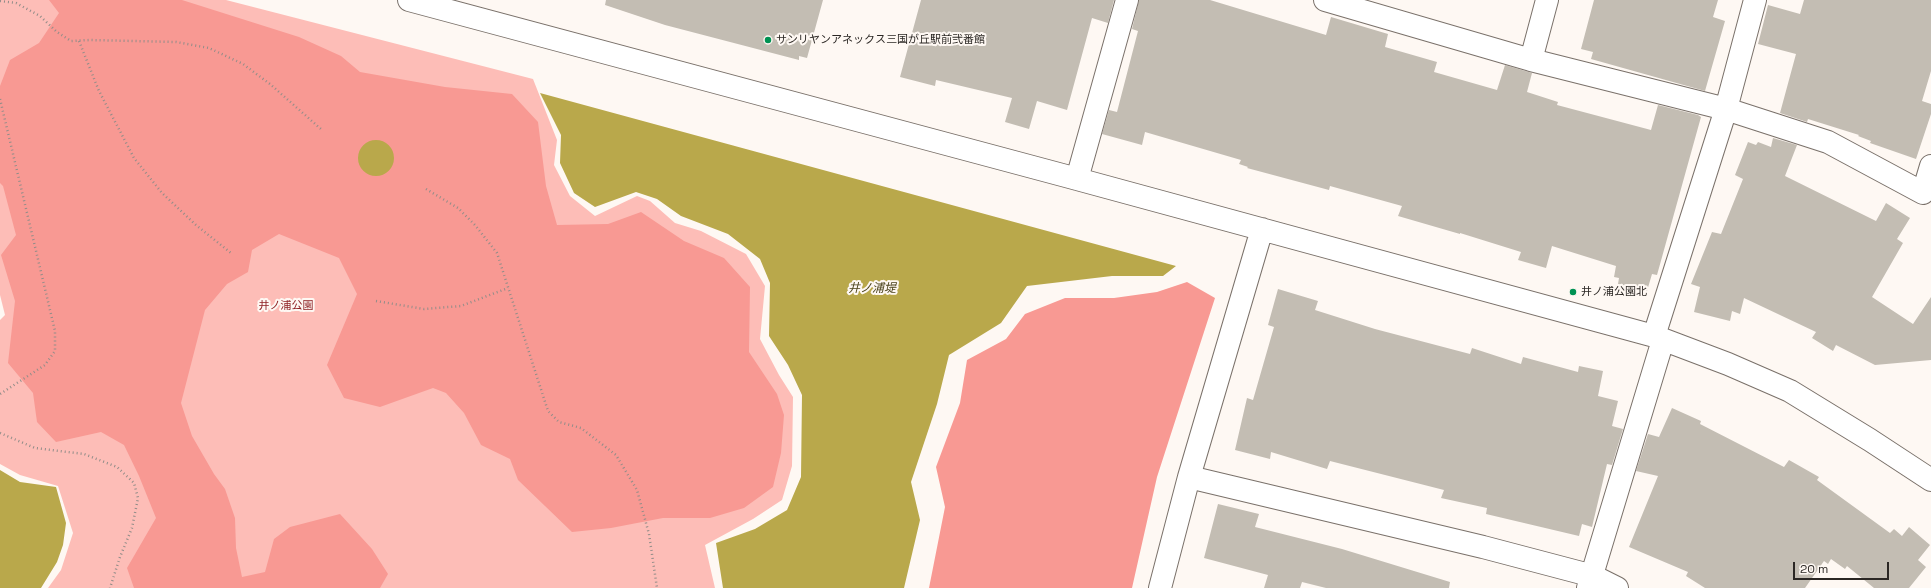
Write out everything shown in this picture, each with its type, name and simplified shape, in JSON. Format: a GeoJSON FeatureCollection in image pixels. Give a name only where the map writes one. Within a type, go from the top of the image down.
{"type":"FeatureCollection","features":[{"type":"Feature","properties":{"kind":"street"},"geometry":{"type":"LineString","coordinates":[[412,0],[1072,177],[1659,338],[1728,364],[1790,391],[1870,440],[1931,480]]}},
{"type":"Feature","properties":{"kind":"street"},"geometry":{"type":"LineString","coordinates":[[1072,177],[1114,0]]}},
{"type":"Feature","properties":{"kind":"street"},"geometry":{"type":"LineString","coordinates":[[1072,177],[1127,0]]}},
{"type":"Feature","properties":{"kind":"street"},"geometry":{"type":"LineString","coordinates":[[1531,60],[1547,0]]}},
{"type":"Feature","properties":{"kind":"street"},"geometry":{"type":"LineString","coordinates":[[1590,582],[1726,109],[1755,0]]}},
{"type":"Feature","properties":{"kind":"street"},"geometry":{"type":"LineString","coordinates":[[1333,1],[1531,60],[1726,109],[1828,142],[1927,196],[1931,166]]}},
{"type":"Feature","properties":{"kind":"street"},"geometry":{"type":"LineString","coordinates":[[1160,588],[1189,477],[1262,229]]}},
{"type":"Feature","properties":{"kind":"street"},"geometry":{"type":"LineString","coordinates":[[1189,477],[1483,547],[1590,582],[1617,588]]}},
{"type":"Feature","properties":{"kind":"path"},"geometry":{"type":"LineString","coordinates":[[0,1],[16,3],[40,16],[57,32],[71,41],[176,42],[209,48],[243,64],[276,90],[322,130]]}},
{"type":"Feature","properties":{"kind":"path"},"geometry":{"type":"LineString","coordinates":[[79,41],[99,91],[134,158],[162,193],[196,225],[231,253]]}},
{"type":"Feature","properties":{"kind":"path"},"geometry":{"type":"LineString","coordinates":[[0,99],[55,331],[55,351],[45,365],[0,394]]}},
{"type":"Feature","properties":{"kind":"path"},"geometry":{"type":"LineString","coordinates":[[426,189],[458,208],[475,225],[497,253],[548,411],[559,422],[581,428],[596,438],[616,455],[637,490],[649,534],[657,588]]}},
{"type":"Feature","properties":{"kind":"path"},"geometry":{"type":"LineString","coordinates":[[376,301],[424,309],[461,306],[508,288]]}},
{"type":"Feature","properties":{"kind":"path"},"geometry":{"type":"LineString","coordinates":[[0,434],[35,448],[84,454],[117,467],[134,483],[138,498],[132,528],[120,557],[110,588]]}},
{"type":"Feature","properties":{"kind":"green space","name":"井ノ浦公園"},"geometry":{"type":"Polygon","coordinates":[[[0,0],[226,0],[533,79],[557,140],[554,165],[570,196],[595,216],[637,196],[650,201],[675,223],[701,231],[746,254],[765,286],[760,339],[779,375],[793,397],[792,466],[782,500],[753,519],[705,545],[715,588],[48,588],[61,570],[73,533],[58,486],[20,475],[0,464],[0,320],[5,315],[0,295],[0,0]]]}},
{"type":"Feature","properties":{"kind":"shaded area","name":"井ノ浦公園"},"geometry":{"type":"Polygon","coordinates":[[[49,0],[182,0],[299,37],[341,56],[360,72],[445,87],[512,94],[538,122],[546,186],[557,225],[608,224],[641,212],[684,241],[724,258],[750,287],[749,352],[777,394],[784,415],[781,453],[773,487],[744,508],[710,518],[663,518],[611,528],[572,532],[518,480],[510,459],[481,445],[464,413],[446,393],[433,388],[380,407],[344,398],[327,365],[357,294],[339,258],[279,234],[252,250],[248,272],[227,284],[205,310],[181,403],[192,436],[214,474],[225,489],[235,518],[236,548],[242,577],[265,572],[274,539],[290,527],[340,514],[372,549],[388,574],[380,588],[134,588],[127,568],[156,518],[139,476],[124,445],[101,432],[56,442],[37,422],[33,393],[8,363],[15,301],[1,255],[16,235],[3,186],[0,183],[0,86],[10,60],[39,43],[59,13],[49,0]]]}},
{"type":"Feature","properties":{"kind":"shaded area"},"geometry":{"type":"Polygon","coordinates":[[[1187,282],[1215,298],[1157,477],[1132,588],[929,588],[945,507],[936,467],[960,403],[967,360],[1006,339],[1025,314],[1065,298],[1114,298],[1157,292],[1187,282]]]}},
{"type":"Feature","properties":{"kind":"water","name":"井ノ浦堤"},"geometry":{"type":"Polygon","coordinates":[[[540,93],[1176,266],[1163,276],[1112,276],[1027,286],[1001,323],[949,355],[937,404],[911,482],[920,520],[904,588],[723,588],[716,543],[755,529],[787,510],[801,477],[802,395],[788,365],[769,336],[770,283],[760,259],[728,234],[681,216],[657,199],[636,192],[595,207],[574,193],[560,163],[561,135],[540,93]]]}},
{"type":"Feature","properties":{"kind":"water"},"geometry":{"type":"Polygon","coordinates":[[[376,140],[389,145],[394,158],[389,171],[376,176],[363,171],[358,158],[363,145],[376,140]]]}},
{"type":"Feature","properties":{"kind":"water"},"geometry":{"type":"Polygon","coordinates":[[[0,470],[20,482],[56,487],[66,523],[63,545],[57,562],[41,588],[0,588],[0,470]]]}},
{"type":"Feature","properties":{"kind":"building","name":"サンリヤンアネックス三国が丘駅前弐番館"},"geometry":{"type":"Polygon","coordinates":[[[606,0],[823,0],[807,58],[799,56],[799,60],[665,25],[605,5],[606,0]]]}},
{"type":"Feature","properties":{"kind":"building"},"geometry":{"type":"Polygon","coordinates":[[[921,0],[1114,0],[1108,23],[1092,18],[1067,110],[1037,101],[1029,129],[1005,122],[1012,98],[936,80],[935,86],[900,77],[921,0]]]}},
{"type":"Feature","properties":{"kind":"building"},"geometry":{"type":"Polygon","coordinates":[[[1139,0],[1210,0],[1326,35],[1331,17],[1388,34],[1385,47],[1437,62],[1434,72],[1497,90],[1505,65],[1532,73],[1527,92],[1558,102],[1557,105],[1651,130],[1658,105],[1698,115],[1701,117],[1657,275],[1652,274],[1647,291],[1618,284],[1619,278],[1614,277],[1616,266],[1552,246],[1546,268],[1518,260],[1521,252],[1398,216],[1402,206],[1330,186],[1329,190],[1247,168],[1248,167],[1239,164],[1241,160],[1145,132],[1142,145],[1102,134],[1109,110],[1117,112],[1138,31],[1132,29],[1139,0]]]}},
{"type":"Feature","properties":{"kind":"building"},"geometry":{"type":"Polygon","coordinates":[[[1594,0],[1718,0],[1713,17],[1725,21],[1705,91],[1591,59],[1593,52],[1581,49],[1594,0]]]}},
{"type":"Feature","properties":{"kind":"building"},"geometry":{"type":"Polygon","coordinates":[[[1804,0],[1931,0],[1931,71],[1922,101],[1931,104],[1931,114],[1916,159],[1870,143],[1871,141],[1858,136],[1859,135],[1808,119],[1807,122],[1780,113],[1796,54],[1758,44],[1768,5],[1800,14],[1804,0]]]}},
{"type":"Feature","properties":{"kind":"building"},"geometry":{"type":"Polygon","coordinates":[[[1773,138],[1797,145],[1785,176],[1876,221],[1886,203],[1910,218],[1897,239],[1903,243],[1872,297],[1913,324],[1931,297],[1931,360],[1875,365],[1836,345],[1833,351],[1812,338],[1816,332],[1744,298],[1740,314],[1732,311],[1730,321],[1694,312],[1700,287],[1691,284],[1712,232],[1721,234],[1743,179],[1735,175],[1748,142],[1756,145],[1758,142],[1771,147],[1773,138]]]}},
{"type":"Feature","properties":{"kind":"building"},"geometry":{"type":"Polygon","coordinates":[[[1278,289],[1318,301],[1315,310],[1375,329],[1470,354],[1472,348],[1521,364],[1523,357],[1578,372],[1579,366],[1603,371],[1598,396],[1618,401],[1612,426],[1623,429],[1612,465],[1607,464],[1592,527],[1582,524],[1579,536],[1486,514],[1487,508],[1441,498],[1444,490],[1330,461],[1327,469],[1271,452],[1270,459],[1235,450],[1247,398],[1253,400],[1274,327],[1268,325],[1278,289]]]}},
{"type":"Feature","properties":{"kind":"building"},"geometry":{"type":"Polygon","coordinates":[[[1672,408],[1701,421],[1700,424],[1784,467],[1789,460],[1819,477],[1817,480],[1890,533],[1894,529],[1902,536],[1909,527],[1930,545],[1918,560],[1926,567],[1909,588],[1874,588],[1847,566],[1845,569],[1831,559],[1828,564],[1824,561],[1805,588],[1705,588],[1686,576],[1688,572],[1629,547],[1658,476],[1636,471],[1648,434],[1659,437],[1672,408]]]}},
{"type":"Feature","properties":{"kind":"building"},"geometry":{"type":"Polygon","coordinates":[[[1218,504],[1259,514],[1255,527],[1342,549],[1450,582],[1449,588],[1326,588],[1302,582],[1300,588],[1264,588],[1268,575],[1204,558],[1218,504]]]}},
{"type":"Feature","properties":{"kind":"place","name":"サンリヤンアネックス三国が丘駅前弐番館"},"geometry":{"type":"Point","coordinates":[768,40]}},
{"type":"Feature","properties":{"kind":"place","name":"井ノ浦公園北"},"geometry":{"type":"Point","coordinates":[1573,292]}}]}
